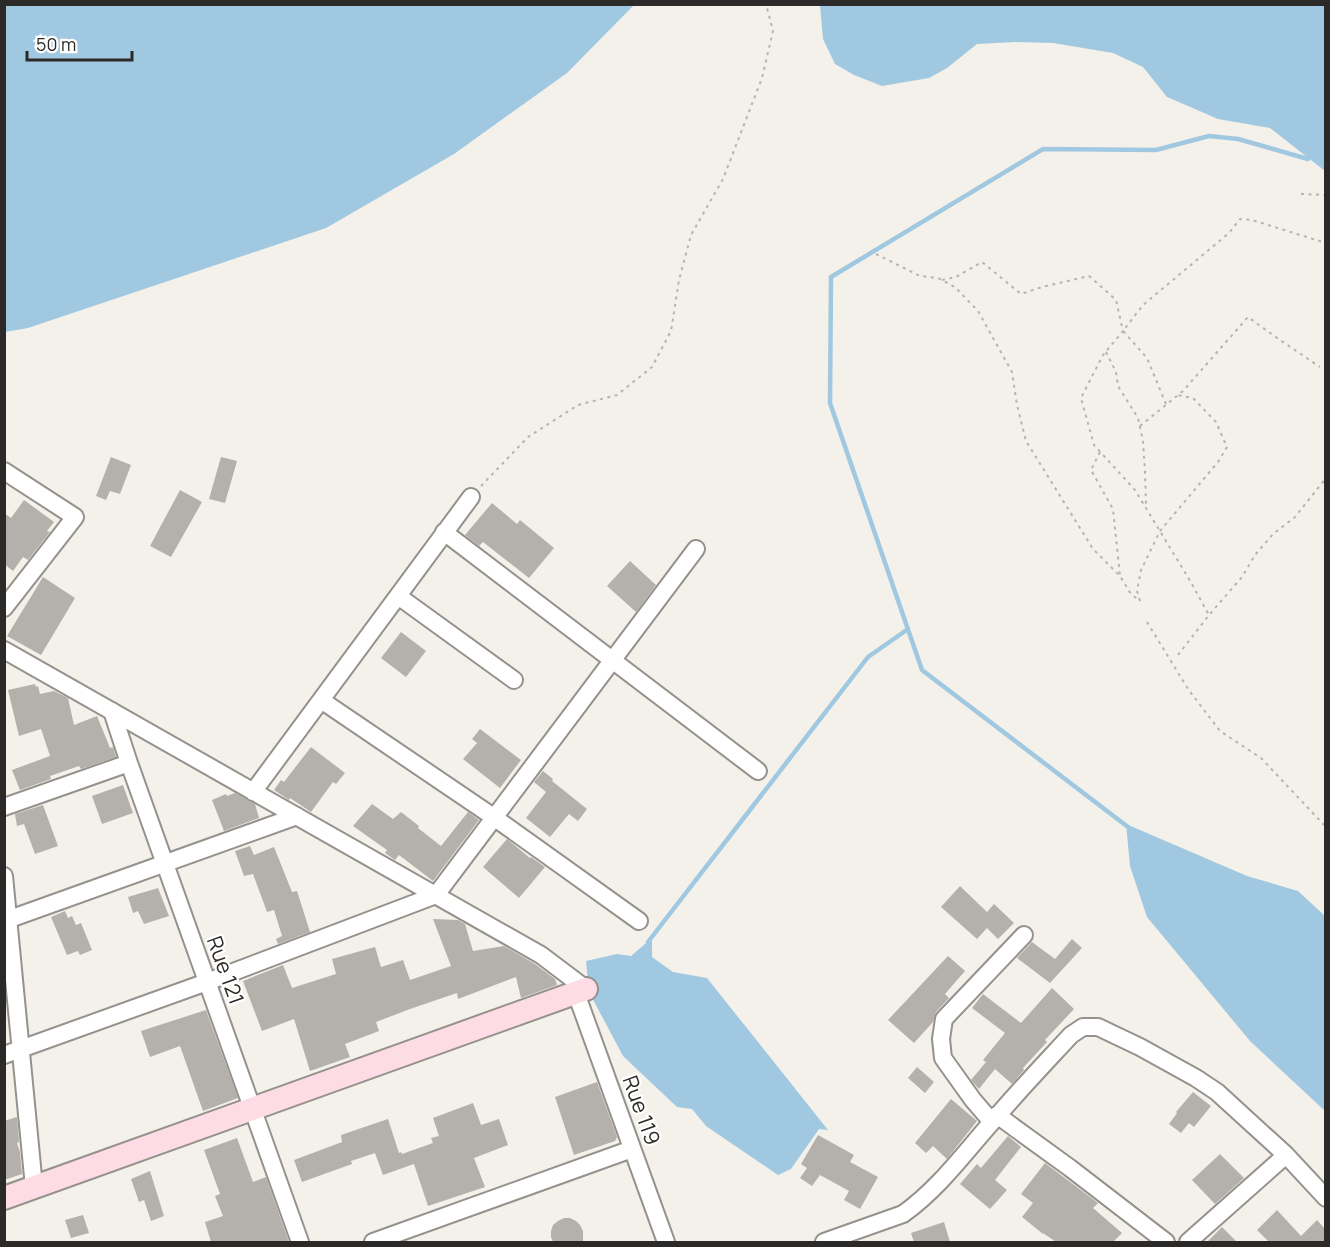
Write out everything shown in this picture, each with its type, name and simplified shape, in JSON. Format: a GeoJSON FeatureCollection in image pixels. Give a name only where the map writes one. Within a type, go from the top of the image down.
{"type":"FeatureCollection","features":[{"type":"Feature","properties":{"kind":"street"},"geometry":{"type":"LineString","coordinates":[[4,471],[75,517],[4,608]]}},
{"type":"Feature","properties":{"kind":"street"},"geometry":{"type":"LineString","coordinates":[[254,792],[471,497]]}},
{"type":"Feature","properties":{"kind":"street"},"geometry":{"type":"LineString","coordinates":[[444,532],[758,771]]}},
{"type":"Feature","properties":{"kind":"street"},"geometry":{"type":"LineString","coordinates":[[4,1055],[436,896],[696,549]]}},
{"type":"Feature","properties":{"kind":"street"},"geometry":{"type":"LineString","coordinates":[[398,596],[514,680]]}},
{"type":"Feature","properties":{"kind":"street"},"geometry":{"type":"LineString","coordinates":[[4,650],[541,955],[581,991],[4,1198]]}},
{"type":"Feature","properties":{"kind":"street"},"geometry":{"type":"LineString","coordinates":[[321,700],[495,818],[639,921]]}},
{"type":"Feature","properties":{"kind":"street","name":"Rue 121"},"geometry":{"type":"LineString","coordinates":[[112,711],[300,1242]]}},
{"type":"Feature","properties":{"kind":"street"},"geometry":{"type":"LineString","coordinates":[[4,807],[129,763]]}},
{"type":"Feature","properties":{"kind":"street"},"geometry":{"type":"LineString","coordinates":[[7,920],[297,816]]}},
{"type":"Feature","properties":{"kind":"street"},"geometry":{"type":"LineString","coordinates":[[4,876],[34,1187]]}},
{"type":"Feature","properties":{"kind":"street"},"geometry":{"type":"LineString","coordinates":[[1024,935],[944,1019],[941,1040],[943,1058],[973,1101],[994,1119],[1070,1168],[1166,1242]]}},
{"type":"Feature","properties":{"kind":"street","name":"Rue 119"},"geometry":{"type":"LineString","coordinates":[[581,991],[666,1242]]}},
{"type":"Feature","properties":{"kind":"street"},"geometry":{"type":"LineString","coordinates":[[824,1242],[903,1214],[929,1194],[1071,1035],[1083,1027],[1098,1027],[1140,1047],[1217,1092],[1286,1155],[1326,1198]]}},
{"type":"Feature","properties":{"kind":"street"},"geometry":{"type":"LineString","coordinates":[[373,1242],[633,1149]]}},
{"type":"Feature","properties":{"kind":"street"},"geometry":{"type":"LineString","coordinates":[[1188,1242],[1286,1155]]}},
{"type":"Feature","properties":{"kind":"path"},"geometry":{"type":"LineString","coordinates":[[471,497],[528,437],[578,405],[617,396],[652,367],[671,331],[679,280],[691,235],[723,179],[762,78],[773,31],[766,4]]}},
{"type":"Feature","properties":{"kind":"path"},"geometry":{"type":"LineString","coordinates":[[1301,194],[1326,195]]}},
{"type":"Feature","properties":{"kind":"path"},"geometry":{"type":"LineString","coordinates":[[1209,615],[1136,490],[1094,445],[1081,398],[1106,352],[1143,305],[1229,233],[1240,219],[1252,219],[1326,243]]}},
{"type":"Feature","properties":{"kind":"path"},"geometry":{"type":"LineString","coordinates":[[876,254],[920,276],[938,278],[955,287],[978,311],[1012,372],[1026,441],[1093,549],[1120,576],[1131,594],[1140,601],[1137,591],[1141,570],[1160,531],[1218,462],[1227,447],[1216,422],[1193,398],[1177,395]]}},
{"type":"Feature","properties":{"kind":"path"},"geometry":{"type":"LineString","coordinates":[[942,280],[956,277],[982,262],[1021,294],[1089,276],[1116,300],[1123,331],[1147,358],[1166,404]]}},
{"type":"Feature","properties":{"kind":"path"},"geometry":{"type":"LineString","coordinates":[[1140,426],[1183,390],[1248,317],[1320,367]]}},
{"type":"Feature","properties":{"kind":"path"},"geometry":{"type":"LineString","coordinates":[[1106,352],[1116,372],[1118,386],[1138,418],[1143,441],[1146,507]]}},
{"type":"Feature","properties":{"kind":"path"},"geometry":{"type":"LineString","coordinates":[[1100,452],[1091,470],[1113,509],[1120,576]]}},
{"type":"Feature","properties":{"kind":"path"},"geometry":{"type":"LineString","coordinates":[[1178,655],[1242,577],[1255,555],[1273,534],[1295,517],[1326,478]]}},
{"type":"Feature","properties":{"kind":"path"},"geometry":{"type":"LineString","coordinates":[[1147,622],[1188,689],[1220,731],[1261,758],[1326,827]]}},
{"type":"Feature","properties":{"kind":"water"},"geometry":{"type":"Polygon","coordinates":[[[5,4],[634,5],[567,73],[454,154],[326,228],[28,328],[5,332],[5,4]]]}},
{"type":"Feature","properties":{"kind":"water"},"geometry":{"type":"Polygon","coordinates":[[[820,5],[1325,5],[1325,171],[1270,128],[1218,119],[1167,97],[1143,67],[1113,53],[1053,43],[977,44],[947,68],[929,78],[882,86],[854,75],[835,64],[823,39],[820,5]]]}},
{"type":"Feature","properties":{"kind":"water"},"geometry":{"type":"Polygon","coordinates":[[[1126,824],[1247,876],[1298,891],[1325,916],[1325,1111],[1250,1041],[1147,917],[1130,866],[1126,824]]]}},
{"type":"Feature","properties":{"kind":"water"},"geometry":{"type":"Polygon","coordinates":[[[652,938],[652,957],[673,972],[707,978],[828,1130],[819,1129],[791,1169],[778,1175],[706,1126],[692,1109],[677,1107],[623,1056],[589,992],[586,961],[617,954],[631,956],[652,938]]]}},
{"type":"Feature","properties":{"kind":"building"},"geometry":{"type":"Polygon","coordinates":[[[111,457],[131,465],[120,494],[110,491],[106,500],[96,496],[111,457]]]}},
{"type":"Feature","properties":{"kind":"building"},"geometry":{"type":"Polygon","coordinates":[[[221,457],[237,461],[225,503],[209,499],[221,457]]]}},
{"type":"Feature","properties":{"kind":"building"},"geometry":{"type":"Polygon","coordinates":[[[180,490],[202,502],[171,557],[150,546],[180,490]]]}},
{"type":"Feature","properties":{"kind":"building"},"geometry":{"type":"Polygon","coordinates":[[[24,500],[54,522],[47,531],[50,532],[28,560],[23,557],[13,571],[4,564],[4,513],[11,518],[24,500]]]}},
{"type":"Feature","properties":{"kind":"building"},"geometry":{"type":"Polygon","coordinates":[[[492,503],[517,524],[520,520],[554,548],[529,578],[483,542],[479,546],[465,535],[492,503]]]}},
{"type":"Feature","properties":{"kind":"building"},"geometry":{"type":"Polygon","coordinates":[[[630,561],[656,585],[636,612],[607,586],[630,561]]]}},
{"type":"Feature","properties":{"kind":"building"},"geometry":{"type":"Polygon","coordinates":[[[43,577],[75,598],[41,655],[7,636],[43,577]]]}},
{"type":"Feature","properties":{"kind":"building"},"geometry":{"type":"Polygon","coordinates":[[[401,632],[426,651],[406,677],[381,658],[401,632]]]}},
{"type":"Feature","properties":{"kind":"building"},"geometry":{"type":"Polygon","coordinates":[[[35,684],[40,694],[54,691],[68,698],[74,725],[97,716],[116,757],[81,769],[79,766],[20,790],[12,770],[50,756],[41,729],[19,736],[8,690],[35,684]]]}},
{"type":"Feature","properties":{"kind":"building"},"geometry":{"type":"Polygon","coordinates":[[[480,729],[521,760],[500,788],[463,759],[477,743],[472,739],[480,729]]]}},
{"type":"Feature","properties":{"kind":"building"},"geometry":{"type":"Polygon","coordinates":[[[311,747],[345,773],[336,784],[333,782],[311,812],[274,790],[281,780],[284,782],[311,747]]]}},
{"type":"Feature","properties":{"kind":"building"},"geometry":{"type":"Polygon","coordinates":[[[543,771],[587,809],[578,821],[569,814],[550,837],[526,818],[546,792],[534,782],[543,771]]]}},
{"type":"Feature","properties":{"kind":"building"},"geometry":{"type":"Polygon","coordinates":[[[123,785],[133,813],[102,824],[92,796],[123,785]]]}},
{"type":"Feature","properties":{"kind":"building"},"geometry":{"type":"Polygon","coordinates":[[[235,793],[255,804],[259,818],[224,831],[212,800],[235,793]]]}},
{"type":"Feature","properties":{"kind":"building"},"geometry":{"type":"Polygon","coordinates":[[[372,804],[393,819],[401,812],[441,846],[468,812],[479,820],[433,881],[399,855],[395,860],[385,853],[387,850],[353,826],[372,804]]]}},
{"type":"Feature","properties":{"kind":"building"},"geometry":{"type":"Polygon","coordinates":[[[43,805],[58,846],[35,854],[24,824],[17,826],[15,814],[43,805]]]}},
{"type":"Feature","properties":{"kind":"building"},"geometry":{"type":"Polygon","coordinates":[[[507,839],[545,867],[519,898],[483,867],[507,839]]]}},
{"type":"Feature","properties":{"kind":"building"},"geometry":{"type":"Polygon","coordinates":[[[250,846],[254,855],[274,847],[292,892],[297,891],[310,932],[278,944],[276,939],[282,936],[274,910],[267,912],[253,874],[244,876],[235,851],[250,846]]]}},
{"type":"Feature","properties":{"kind":"building"},"geometry":{"type":"Polygon","coordinates":[[[960,886],[987,912],[994,904],[1014,923],[998,939],[987,928],[977,939],[941,907],[960,886]]]}},
{"type":"Feature","properties":{"kind":"building"},"geometry":{"type":"Polygon","coordinates":[[[158,888],[169,916],[144,924],[138,911],[133,913],[128,897],[158,888]]]}},
{"type":"Feature","properties":{"kind":"building"},"geometry":{"type":"Polygon","coordinates":[[[65,911],[68,918],[72,916],[76,925],[81,923],[92,950],[80,955],[78,951],[67,955],[51,917],[65,911]]]}},
{"type":"Feature","properties":{"kind":"building"},"geometry":{"type":"Polygon","coordinates":[[[433,919],[458,920],[465,924],[473,951],[504,946],[535,964],[555,979],[557,985],[521,998],[516,977],[458,999],[457,993],[410,1009],[376,1022],[379,1031],[345,1044],[350,1057],[310,1071],[294,1019],[262,1031],[243,981],[283,965],[292,988],[336,974],[332,959],[375,947],[381,967],[403,960],[410,980],[451,966],[433,919]]]}},
{"type":"Feature","properties":{"kind":"building"},"geometry":{"type":"Polygon","coordinates":[[[1072,939],[1082,948],[1050,983],[1017,958],[1032,942],[1055,959],[1072,939]]]}},
{"type":"Feature","properties":{"kind":"building"},"geometry":{"type":"Polygon","coordinates":[[[948,956],[965,971],[945,994],[949,998],[936,1012],[933,1022],[914,1043],[888,1020],[948,956]]]}},
{"type":"Feature","properties":{"kind":"building"},"geometry":{"type":"Polygon","coordinates":[[[1052,988],[1074,1009],[1045,1040],[1047,1042],[1012,1084],[995,1069],[979,1089],[971,1080],[986,1062],[983,1060],[1005,1033],[972,1008],[983,994],[1021,1023],[1052,988]]]}},
{"type":"Feature","properties":{"kind":"building"},"geometry":{"type":"Polygon","coordinates":[[[206,1010],[238,1098],[203,1111],[180,1046],[150,1057],[141,1031],[206,1010]]]}},
{"type":"Feature","properties":{"kind":"building"},"geometry":{"type":"Polygon","coordinates":[[[917,1067],[934,1082],[925,1093],[908,1078],[917,1067]]]}},
{"type":"Feature","properties":{"kind":"building"},"geometry":{"type":"Polygon","coordinates":[[[597,1082],[617,1137],[615,1141],[574,1155],[555,1097],[597,1082]]]}},
{"type":"Feature","properties":{"kind":"building"},"geometry":{"type":"Polygon","coordinates":[[[1193,1092],[1211,1106],[1194,1127],[1189,1123],[1181,1133],[1169,1124],[1193,1092]]]}},
{"type":"Feature","properties":{"kind":"building"},"geometry":{"type":"Polygon","coordinates":[[[951,1099],[977,1121],[947,1159],[933,1146],[926,1153],[915,1143],[951,1099]]]}},
{"type":"Feature","properties":{"kind":"building"},"geometry":{"type":"Polygon","coordinates":[[[473,1103],[481,1125],[499,1119],[508,1145],[474,1158],[485,1187],[428,1206],[414,1164],[383,1175],[375,1153],[302,1182],[294,1160],[342,1142],[341,1135],[388,1119],[399,1153],[402,1154],[433,1143],[431,1138],[439,1136],[433,1118],[473,1103]]]}},
{"type":"Feature","properties":{"kind":"building"},"geometry":{"type":"Polygon","coordinates":[[[17,1117],[19,1142],[17,1143],[22,1174],[4,1180],[4,1121],[17,1117]]]}},
{"type":"Feature","properties":{"kind":"building"},"geometry":{"type":"Polygon","coordinates":[[[818,1135],[854,1155],[850,1162],[878,1177],[860,1209],[844,1200],[849,1191],[820,1175],[812,1186],[800,1178],[807,1168],[801,1164],[818,1135]]]}},
{"type":"Feature","properties":{"kind":"building"},"geometry":{"type":"Polygon","coordinates":[[[1008,1136],[1021,1147],[995,1180],[1007,1190],[990,1209],[960,1184],[977,1164],[981,1168],[1008,1136]]]}},
{"type":"Feature","properties":{"kind":"building"},"geometry":{"type":"Polygon","coordinates":[[[237,1138],[253,1182],[266,1177],[289,1242],[211,1242],[205,1222],[223,1216],[215,1196],[220,1194],[204,1150],[237,1138]]]}},
{"type":"Feature","properties":{"kind":"building"},"geometry":{"type":"Polygon","coordinates":[[[1220,1154],[1244,1178],[1215,1204],[1192,1180],[1220,1154]]]}},
{"type":"Feature","properties":{"kind":"building"},"geometry":{"type":"Polygon","coordinates":[[[1045,1163],[1098,1203],[1093,1208],[1122,1233],[1113,1242],[1056,1242],[1022,1217],[1033,1203],[1021,1194],[1045,1163]]]}},
{"type":"Feature","properties":{"kind":"building"},"geometry":{"type":"Polygon","coordinates":[[[150,1171],[164,1216],[151,1221],[144,1200],[139,1202],[131,1179],[150,1171]]]}},
{"type":"Feature","properties":{"kind":"building"},"geometry":{"type":"Polygon","coordinates":[[[1277,1210],[1301,1236],[1317,1220],[1326,1230],[1326,1242],[1269,1242],[1257,1230],[1277,1210]]]}},
{"type":"Feature","properties":{"kind":"building"},"geometry":{"type":"Polygon","coordinates":[[[83,1215],[89,1233],[71,1238],[65,1220],[83,1215]]]}},
{"type":"Feature","properties":{"kind":"building"},"geometry":{"type":"Polygon","coordinates":[[[564,1218],[570,1218],[580,1225],[583,1231],[583,1242],[553,1242],[551,1231],[553,1225],[564,1218]]]}},
{"type":"Feature","properties":{"kind":"building"},"geometry":{"type":"Polygon","coordinates":[[[944,1222],[950,1242],[914,1242],[911,1233],[944,1222]]]}},
{"type":"Feature","properties":{"kind":"building"},"geometry":{"type":"Polygon","coordinates":[[[1222,1227],[1237,1242],[1207,1242],[1222,1227]]]}},
{"type":"Feature","properties":{"kind":"waterway"},"geometry":{"type":"LineString","coordinates":[[1128,827],[922,670],[830,403],[831,277],[1043,149],[1156,150],[1209,136],[1238,139],[1308,159],[1310,154]]}},
{"type":"Feature","properties":{"kind":"waterway"},"geometry":{"type":"LineString","coordinates":[[648,942],[868,657],[908,629]]}}]}
